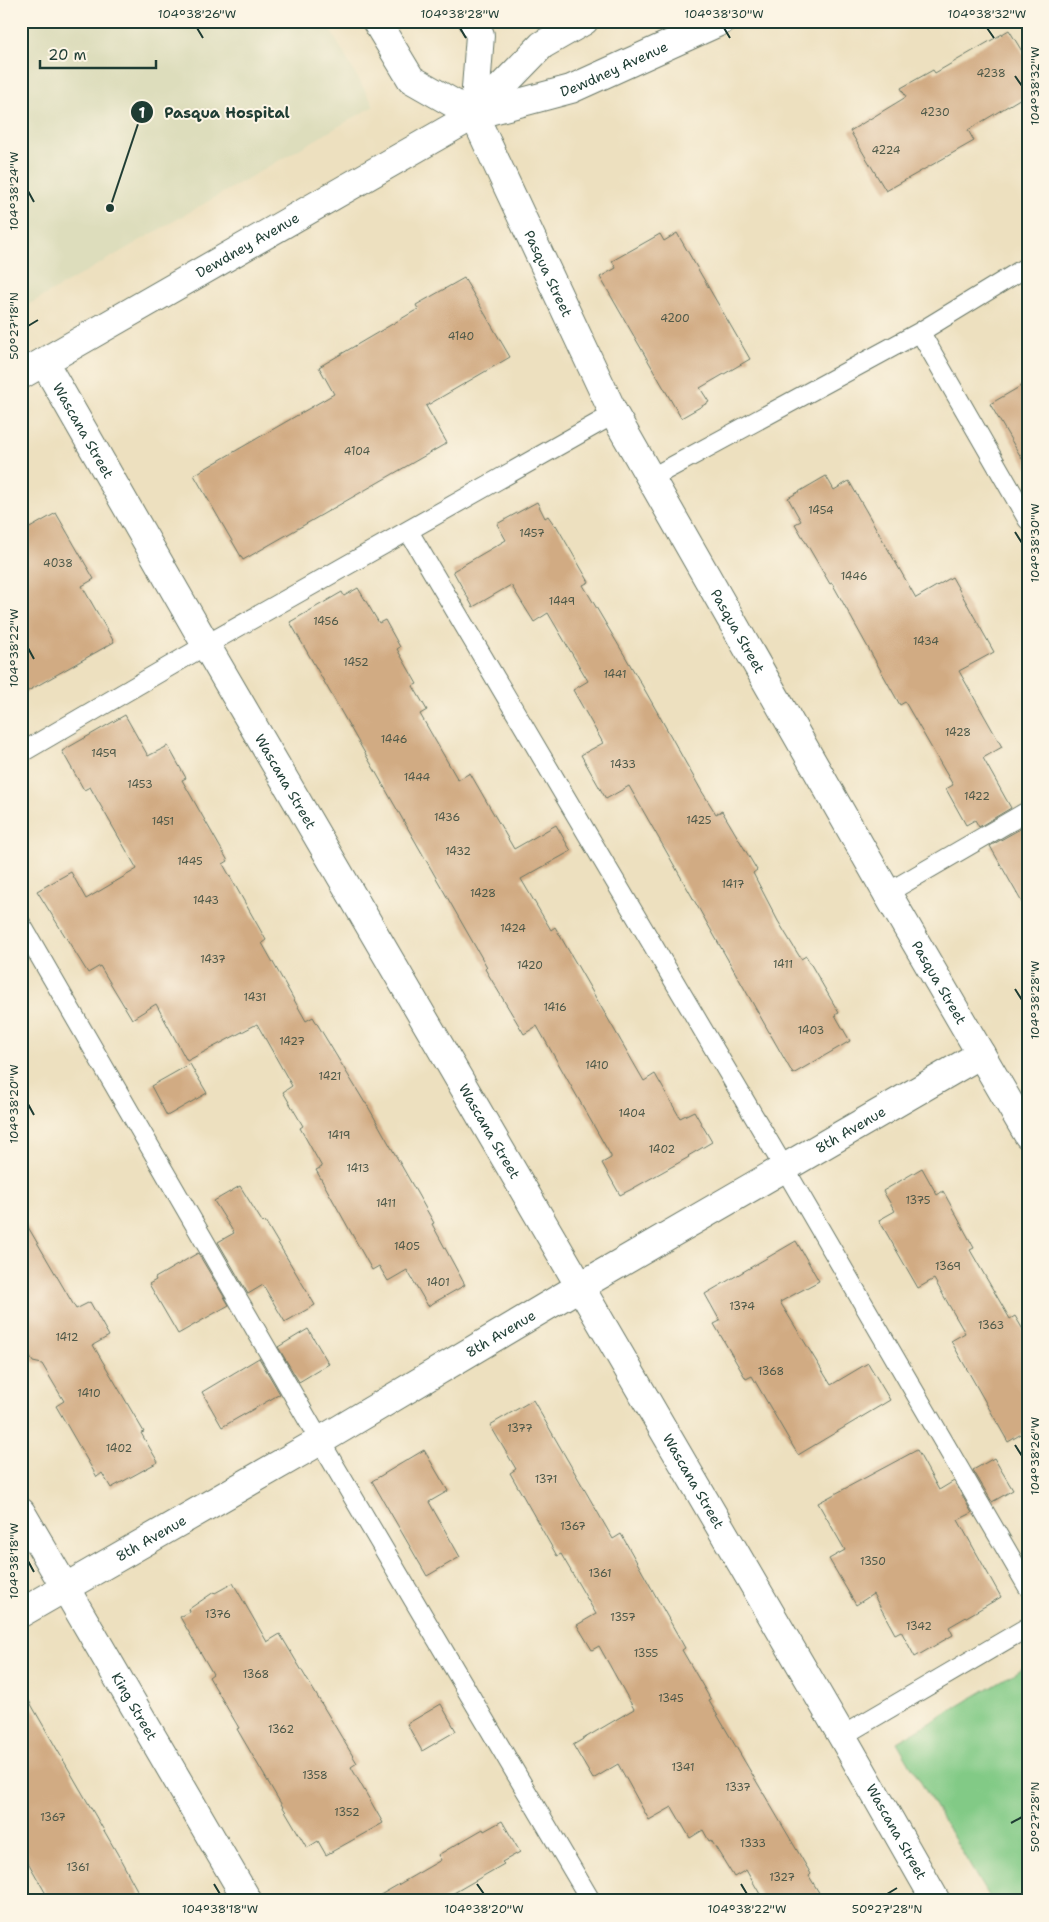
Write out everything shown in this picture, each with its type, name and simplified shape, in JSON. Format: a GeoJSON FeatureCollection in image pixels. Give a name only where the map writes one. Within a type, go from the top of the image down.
{"type":"FeatureCollection","features":[{"type":"Feature","properties":{"kind":"street"},"geometry":{"type":"LineString","coordinates":[[376,21],[411,79],[474,115]]}},
{"type":"Feature","properties":{"kind":"street","name":"Pasqua Street"},"geometry":{"type":"LineString","coordinates":[[473,21],[480,35],[474,115],[614,414],[981,1054],[1025,1122]]}},
{"type":"Feature","properties":{"kind":"street","name":"Dewdney Avenue"},"geometry":{"type":"LineString","coordinates":[[474,115],[542,45],[584,21]]}},
{"type":"Feature","properties":{"kind":"street","name":"Dewdney Avenue"},"geometry":{"type":"LineString","coordinates":[[32,369],[474,115],[571,89],[722,21]]}},
{"type":"Feature","properties":{"kind":"street","name":"Wascana Street"},"geometry":{"type":"LineString","coordinates":[[32,369],[206,645],[842,1736],[936,1901]]}},
{"type":"Feature","properties":{"kind":"street","name":"8th Avenue"},"geometry":{"type":"LineString","coordinates":[[21,1613],[320,1441],[579,1287],[981,1054]]}},
{"type":"Feature","properties":{"kind":"street","name":"King Street"},"geometry":{"type":"LineString","coordinates":[[21,1512],[248,1901]]}},
{"type":"Feature","properties":{"kind":"lane"},"geometry":{"type":"LineString","coordinates":[[651,478],[920,332],[1028,266]]}},
{"type":"Feature","properties":{"kind":"lane"},"geometry":{"type":"LineString","coordinates":[[920,332],[1028,520]]}},
{"type":"Feature","properties":{"kind":"lane"},"geometry":{"type":"LineString","coordinates":[[21,753],[206,645],[409,532],[614,414]]}},
{"type":"Feature","properties":{"kind":"lane"},"geometry":{"type":"LineString","coordinates":[[409,532],[785,1169],[1028,1587]]}},
{"type":"Feature","properties":{"kind":"lane"},"geometry":{"type":"LineString","coordinates":[[887,892],[1028,811]]}},
{"type":"Feature","properties":{"kind":"lane"},"geometry":{"type":"LineString","coordinates":[[21,924],[320,1441],[591,1901]]}},
{"type":"Feature","properties":{"kind":"lane"},"geometry":{"type":"LineString","coordinates":[[842,1736],[1028,1627]]}},
{"type":"Feature","properties":{"kind":"shaded area"},"geometry":{"type":"Polygon","coordinates":[[[21,21],[325,21],[374,106],[21,309],[21,21]]]}},
{"type":"Feature","properties":{"kind":"green space"},"geometry":{"type":"Polygon","coordinates":[[[1028,1665],[1028,1901],[991,1901],[897,1742],[1028,1665]]]}},
{"type":"Feature","properties":{"kind":"building"},"geometry":{"type":"Polygon","coordinates":[[[1009,30],[1028,61],[1028,94],[968,130],[974,141],[886,191],[850,131],[906,97],[901,88],[933,70],[935,73],[1009,30]]]}},
{"type":"Feature","properties":{"kind":"building"},"geometry":{"type":"Polygon","coordinates":[[[677,233],[750,359],[700,388],[709,402],[681,418],[600,277],[616,268],[612,261],[660,234],[664,241],[677,233]]]}},
{"type":"Feature","properties":{"kind":"building"},"geometry":{"type":"Polygon","coordinates":[[[464,278],[510,357],[426,406],[447,443],[243,560],[194,475],[334,394],[319,367],[418,309],[416,305],[464,278]]]}},
{"type":"Feature","properties":{"kind":"building"},"geometry":{"type":"Polygon","coordinates":[[[1028,382],[1028,469],[990,404],[1028,382]]]}},
{"type":"Feature","properties":{"kind":"building"},"geometry":{"type":"Polygon","coordinates":[[[826,476],[834,490],[849,481],[916,598],[952,577],[994,652],[959,671],[1002,747],[983,758],[1011,808],[979,827],[975,820],[966,825],[946,789],[953,785],[905,702],[900,705],[832,583],[830,584],[795,524],[801,521],[788,498],[826,476]]]}},
{"type":"Feature","properties":{"kind":"building"},"geometry":{"type":"Polygon","coordinates":[[[537,502],[545,518],[548,516],[556,525],[589,582],[583,585],[701,790],[716,814],[722,811],[757,870],[753,873],[778,921],[801,959],[806,956],[839,1013],[835,1015],[850,1041],[793,1074],[629,786],[606,799],[581,755],[603,743],[573,690],[588,681],[548,613],[534,622],[511,585],[473,607],[453,571],[506,540],[497,524],[537,502]]]}},
{"type":"Feature","properties":{"kind":"building"},"geometry":{"type":"Polygon","coordinates":[[[56,513],[94,579],[82,586],[114,642],[21,695],[21,533],[56,513]]]}},
{"type":"Feature","properties":{"kind":"building"},"geometry":{"type":"Polygon","coordinates":[[[358,588],[379,623],[385,620],[400,647],[397,649],[417,684],[413,686],[427,710],[420,714],[458,780],[470,773],[514,849],[556,825],[571,851],[521,879],[551,930],[555,927],[644,1081],[655,1074],[680,1118],[694,1111],[712,1142],[689,1157],[620,1195],[602,1163],[611,1158],[611,1156],[537,1026],[524,1034],[485,969],[487,967],[290,622],[342,592],[344,596],[358,588]]]}},
{"type":"Feature","properties":{"kind":"building"},"geometry":{"type":"Polygon","coordinates":[[[125,715],[148,756],[168,746],[186,778],[182,780],[228,861],[223,864],[266,940],[262,943],[306,1021],[313,1017],[366,1103],[434,1223],[432,1224],[465,1285],[428,1306],[407,1270],[388,1281],[379,1266],[372,1270],[316,1170],[322,1167],[300,1128],[303,1126],[283,1092],[292,1086],[257,1024],[187,1061],[156,1004],[132,1019],[100,966],[88,973],[37,891],[71,872],[86,899],[137,869],[90,787],[84,790],[62,751],[125,715]]]}},
{"type":"Feature","properties":{"kind":"building"},"geometry":{"type":"Polygon","coordinates":[[[1022,828],[1028,838],[1028,913],[990,846],[1022,828]]]}},
{"type":"Feature","properties":{"kind":"building"},"geometry":{"type":"Polygon","coordinates":[[[190,1064],[207,1093],[167,1116],[151,1086],[190,1064]]]}},
{"type":"Feature","properties":{"kind":"building"},"geometry":{"type":"Polygon","coordinates":[[[922,1168],[937,1195],[943,1191],[974,1248],[970,1250],[1010,1319],[1015,1316],[1028,1338],[1028,1430],[1008,1442],[951,1341],[965,1333],[934,1279],[918,1288],[879,1220],[895,1211],[883,1191],[922,1168]]]}},
{"type":"Feature","properties":{"kind":"building"},"geometry":{"type":"Polygon","coordinates":[[[240,1186],[263,1223],[265,1221],[315,1305],[285,1322],[263,1285],[248,1294],[218,1242],[234,1233],[214,1201],[240,1186]]]}},
{"type":"Feature","properties":{"kind":"building"},"geometry":{"type":"Polygon","coordinates":[[[21,1215],[76,1309],[90,1302],[109,1336],[93,1345],[144,1432],[141,1433],[158,1462],[111,1488],[102,1473],[97,1477],[56,1406],[64,1401],[42,1364],[33,1362],[21,1342],[21,1215]]]}},
{"type":"Feature","properties":{"kind":"building"},"geometry":{"type":"Polygon","coordinates":[[[796,1241],[819,1281],[780,1302],[831,1385],[868,1363],[890,1400],[798,1455],[752,1376],[746,1379],[714,1324],[720,1321],[705,1294],[796,1241]]]}},
{"type":"Feature","properties":{"kind":"building"},"geometry":{"type":"Polygon","coordinates":[[[198,1253],[229,1305],[178,1334],[149,1284],[156,1280],[155,1278],[198,1253]]]}},
{"type":"Feature","properties":{"kind":"building"},"geometry":{"type":"Polygon","coordinates":[[[308,1329],[329,1364],[299,1382],[278,1347],[308,1329]]]}},
{"type":"Feature","properties":{"kind":"building"},"geometry":{"type":"Polygon","coordinates":[[[259,1358],[280,1394],[222,1427],[202,1392],[259,1358]]]}},
{"type":"Feature","properties":{"kind":"building"},"geometry":{"type":"Polygon","coordinates":[[[533,1400],[613,1539],[621,1534],[685,1648],[682,1650],[711,1700],[709,1701],[811,1874],[809,1876],[824,1901],[764,1901],[746,1870],[734,1877],[703,1830],[690,1838],[672,1807],[649,1820],[618,1764],[593,1779],[573,1745],[634,1709],[599,1646],[592,1650],[577,1625],[596,1614],[561,1554],[557,1556],[510,1473],[516,1469],[490,1425],[533,1400]]]}},
{"type":"Feature","properties":{"kind":"building"},"geometry":{"type":"Polygon","coordinates":[[[424,1450],[448,1491],[429,1502],[460,1557],[427,1576],[372,1481],[424,1450]]]}},
{"type":"Feature","properties":{"kind":"building"},"geometry":{"type":"Polygon","coordinates":[[[917,1450],[939,1490],[954,1481],[972,1513],[958,1520],[1001,1597],[949,1627],[953,1635],[915,1657],[901,1631],[895,1634],[873,1594],[856,1605],[829,1559],[845,1550],[818,1503],[917,1450]]]}},
{"type":"Feature","properties":{"kind":"building"},"geometry":{"type":"Polygon","coordinates":[[[994,1458],[1013,1490],[992,1502],[973,1470],[994,1458]]]}},
{"type":"Feature","properties":{"kind":"building"},"geometry":{"type":"Polygon","coordinates":[[[233,1583],[267,1642],[280,1634],[357,1763],[351,1767],[383,1823],[326,1855],[318,1841],[307,1848],[237,1729],[239,1728],[209,1677],[213,1674],[180,1617],[190,1612],[189,1609],[214,1592],[233,1583]]]}},
{"type":"Feature","properties":{"kind":"building"},"geometry":{"type":"Polygon","coordinates":[[[21,1687],[143,1901],[50,1901],[21,1850],[21,1687]]]}},
{"type":"Feature","properties":{"kind":"building"},"geometry":{"type":"Polygon","coordinates":[[[441,1704],[456,1731],[422,1751],[407,1724],[441,1704]]]}},
{"type":"Feature","properties":{"kind":"building"},"geometry":{"type":"Polygon","coordinates":[[[502,1821],[520,1852],[502,1862],[504,1864],[440,1901],[370,1901],[441,1860],[438,1855],[483,1829],[484,1831],[502,1821]]]}},
{"type":"Feature","properties":{"kind":"place","name":"Pasqua Hospital"},"geometry":{"type":"Point","coordinates":[110,208]}}]}
